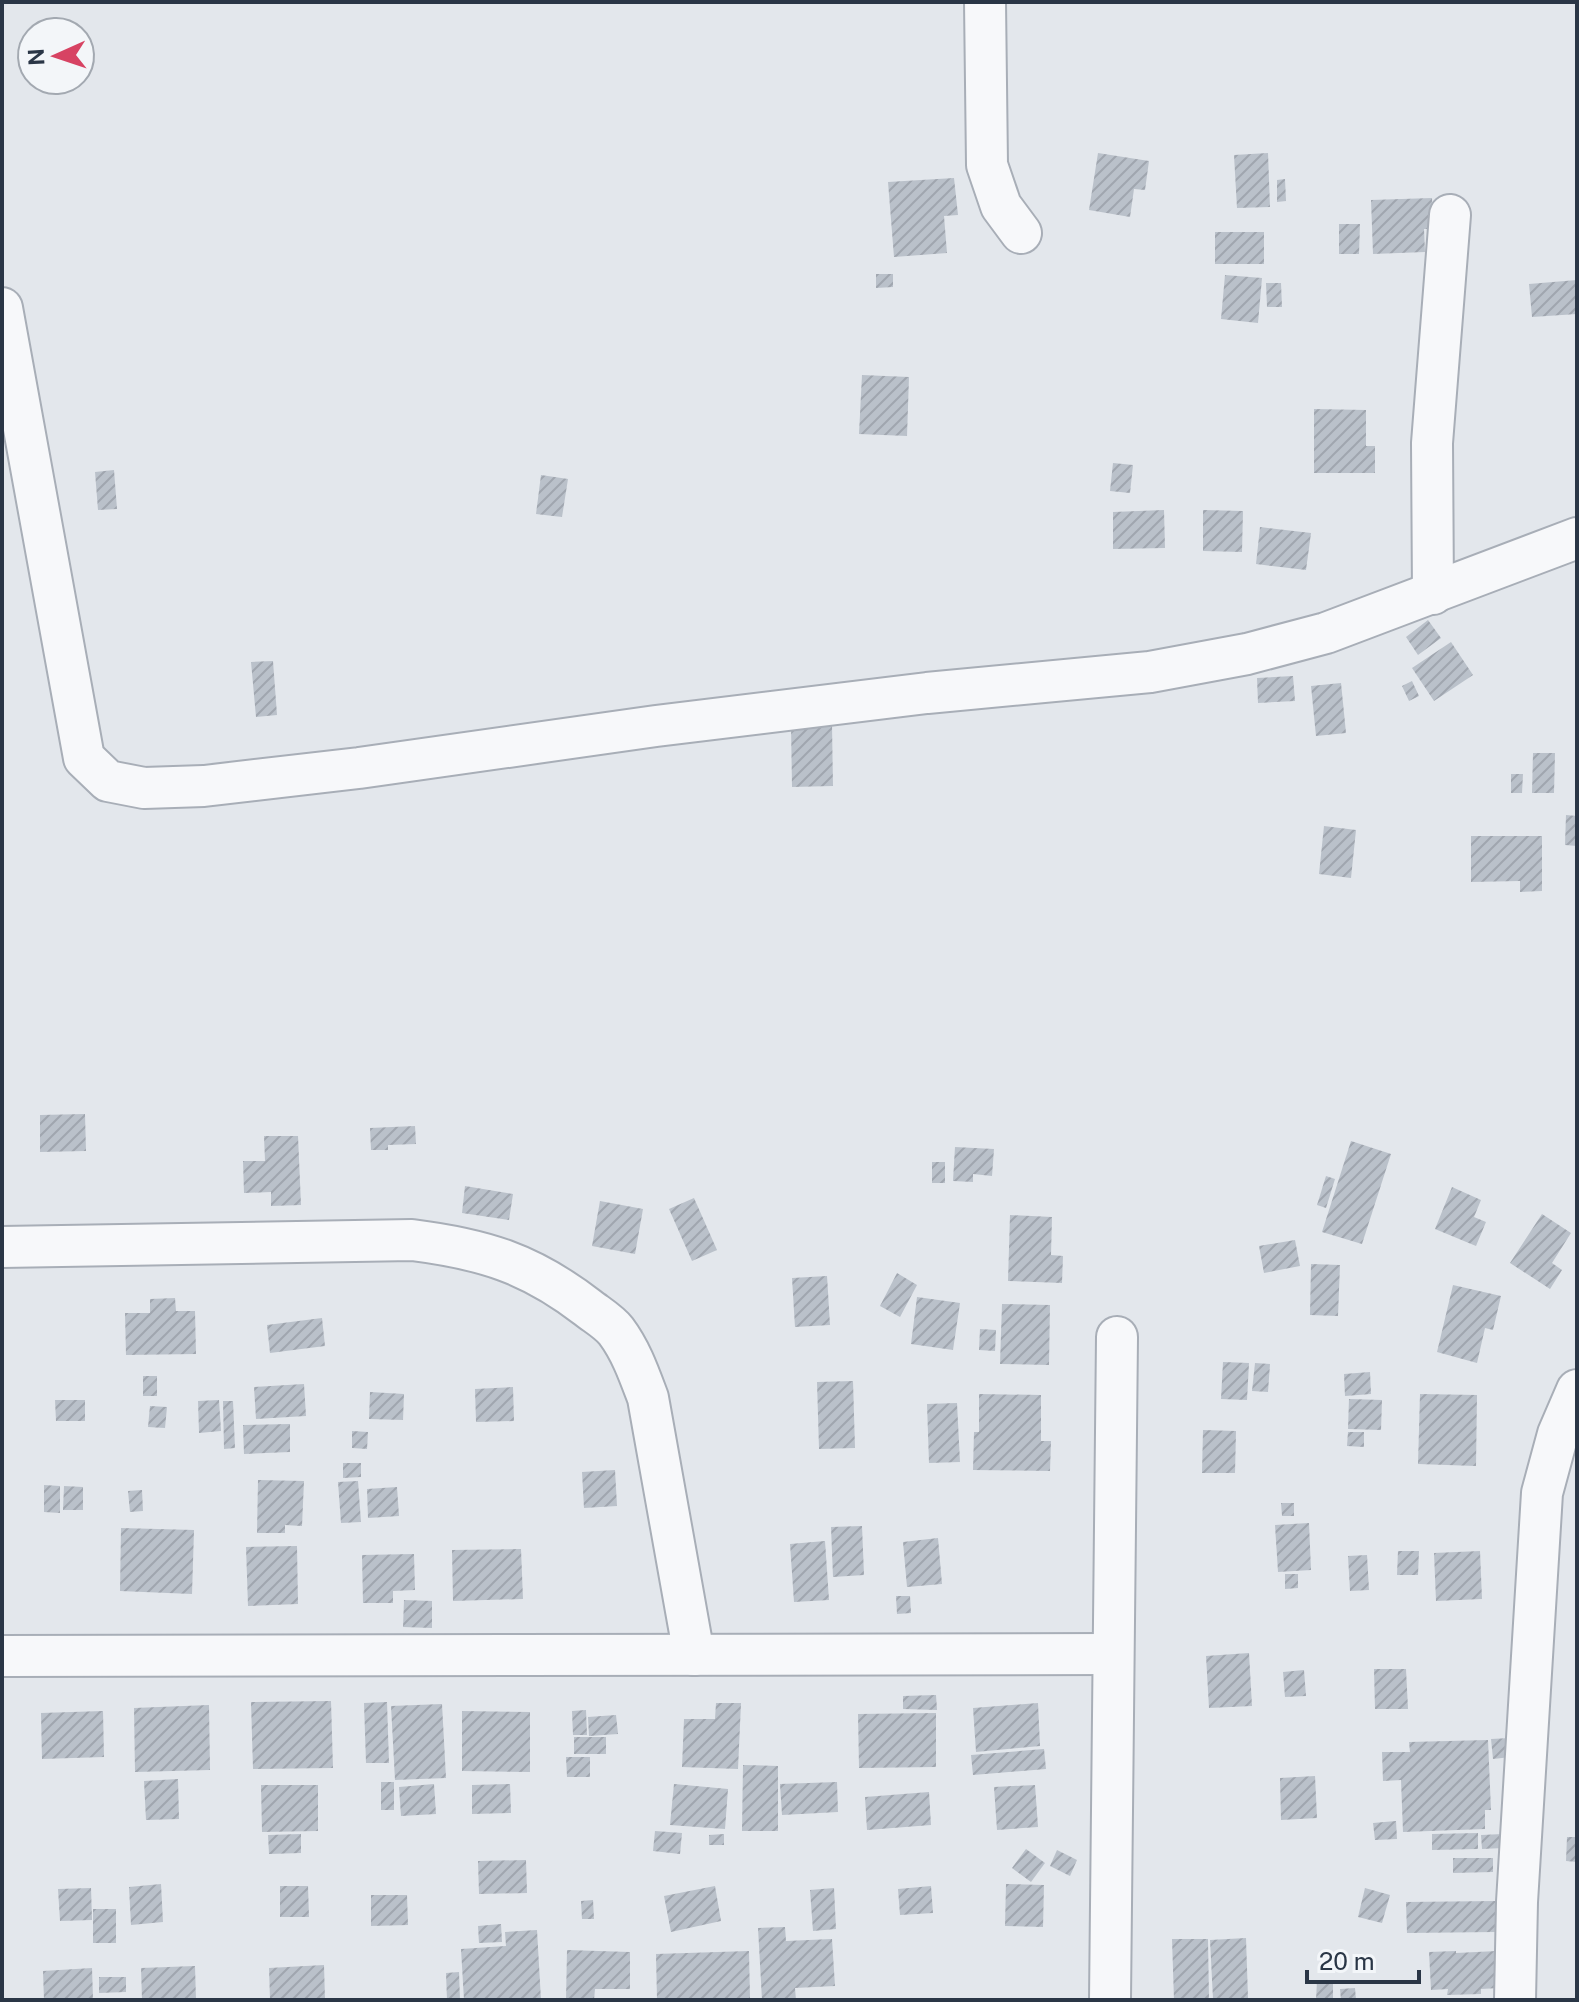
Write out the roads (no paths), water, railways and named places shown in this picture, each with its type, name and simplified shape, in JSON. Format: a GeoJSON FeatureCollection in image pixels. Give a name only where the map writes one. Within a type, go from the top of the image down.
{"type":"FeatureCollection","features":[{"type":"Feature","properties":{"kind":"street"},"geometry":{"type":"LineString","coordinates":[[985,2],[987,165],[1001,206],[1021,233]]}},
{"type":"Feature","properties":{"kind":"street"},"geometry":{"type":"LineString","coordinates":[[1433,594],[1432,443],[1450,215]]}},
{"type":"Feature","properties":{"kind":"street"},"geometry":{"type":"LineString","coordinates":[[2,308],[84,758],[108,781],[144,788],[204,786],[359,768],[912,694],[1150,672],[1247,654],[1326,633],[1577,538]]}},
{"type":"Feature","properties":{"kind":"street"},"geometry":{"type":"LineString","coordinates":[[2,1247],[412,1240],[459,1246],[502,1257],[559,1286],[615,1329],[634,1361],[648,1398],[694,1655]]}},
{"type":"Feature","properties":{"kind":"street"},"geometry":{"type":"LineString","coordinates":[[1110,2000],[1117,1337]]}},
{"type":"Feature","properties":{"kind":"street"},"geometry":{"type":"LineString","coordinates":[[1515,2000],[1517,1902],[1542,1493],[1558,1434],[1577,1390]]}},
{"type":"Feature","properties":{"kind":"street"},"geometry":{"type":"LineString","coordinates":[[2,1656],[1113,1654]]}}]}
